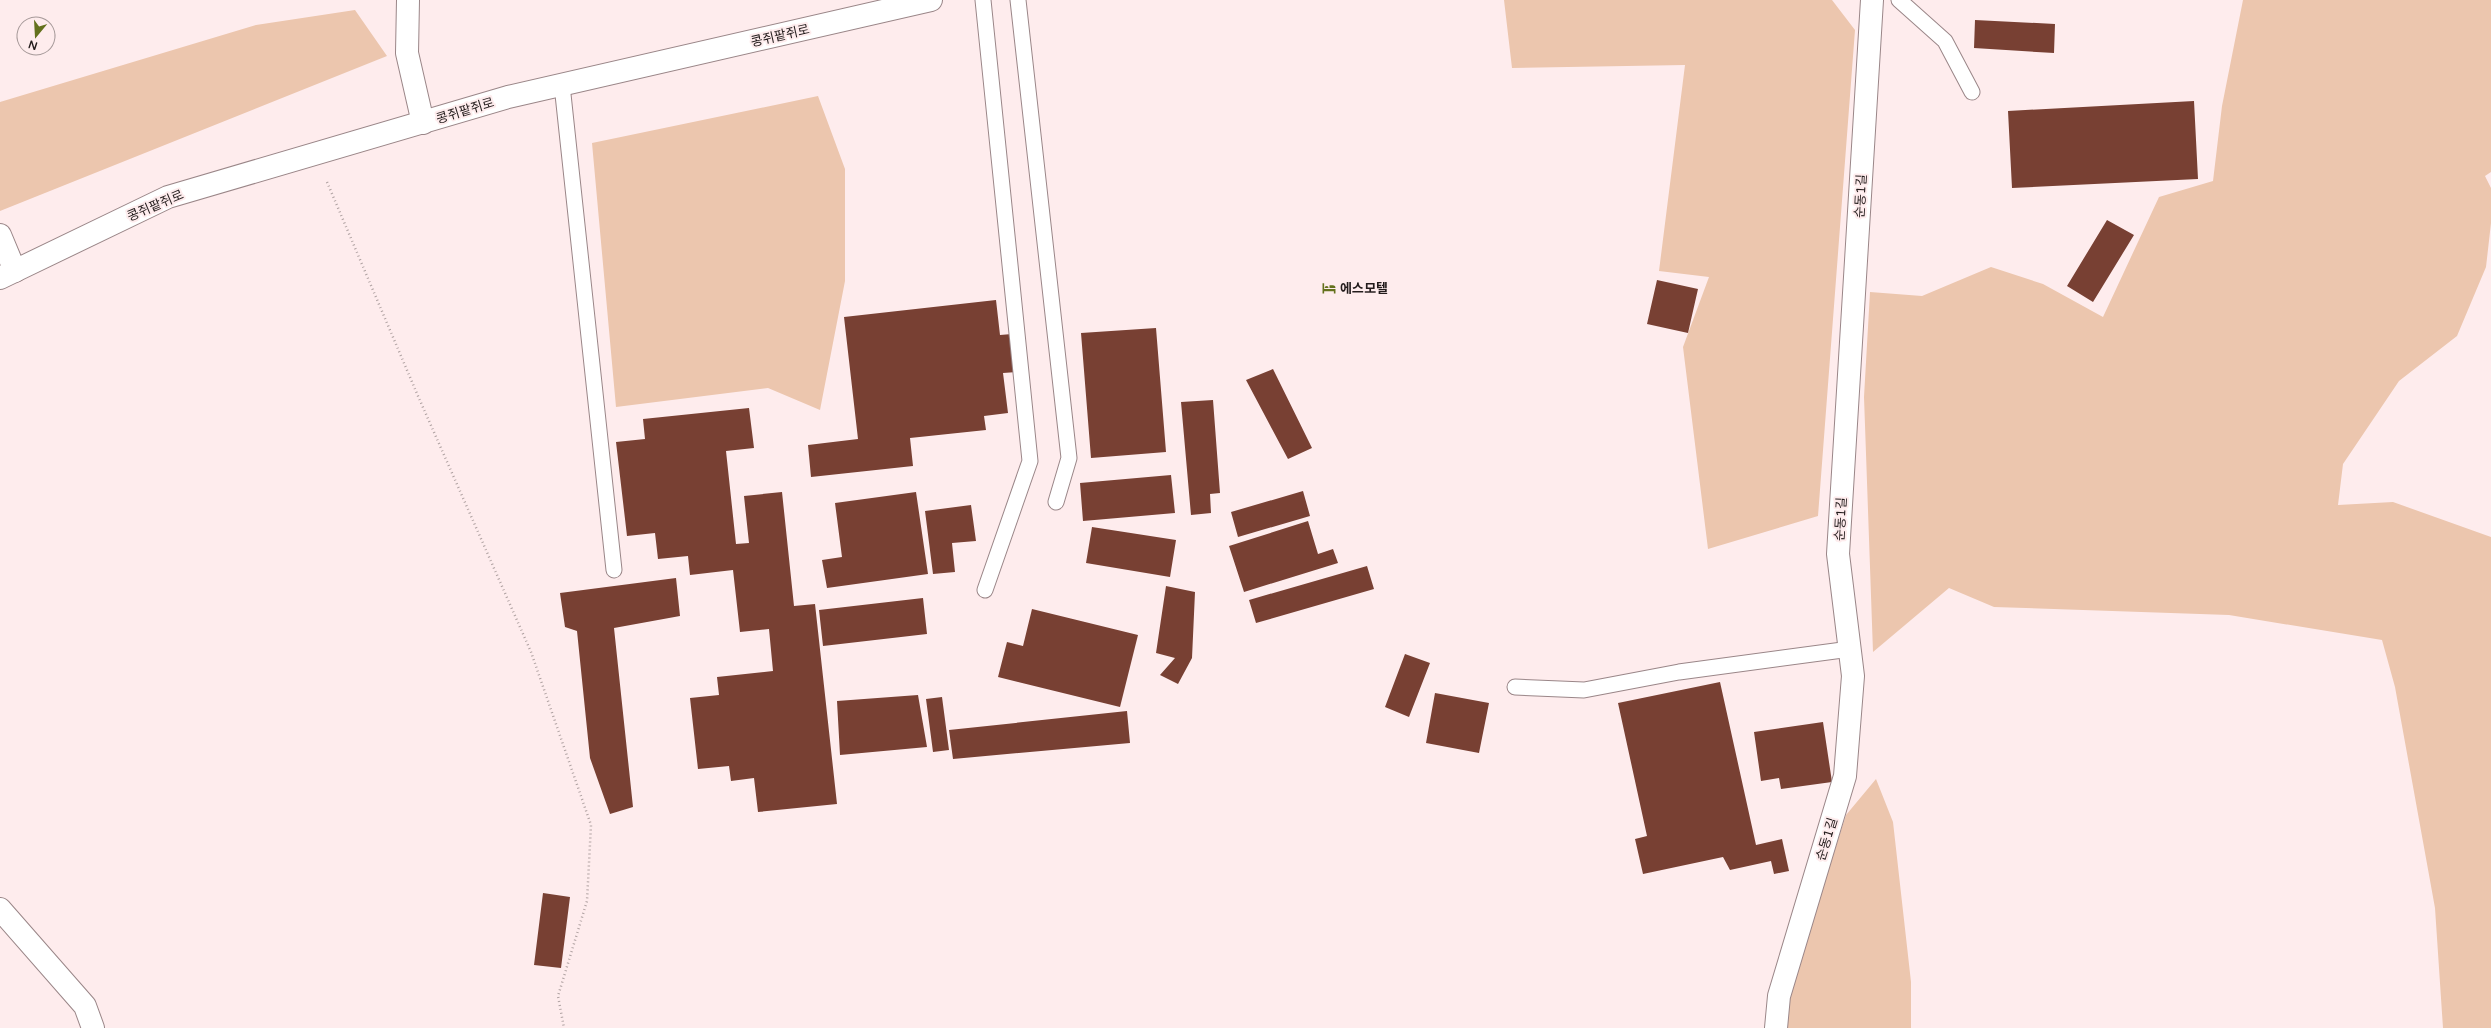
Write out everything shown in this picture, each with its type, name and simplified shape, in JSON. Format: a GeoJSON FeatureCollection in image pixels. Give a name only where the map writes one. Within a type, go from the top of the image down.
{"type":"FeatureCollection","features":[{"type":"Feature","properties":{"kind":"street"},"geometry":{"type":"LineString","coordinates":[[408,0],[407,53],[422,123]]}},
{"type":"Feature","properties":{"kind":"street","name":"콩쥐팥쥐로"},"geometry":{"type":"LineString","coordinates":[[0,235],[7,275],[168,197],[508,97],[931,0]]}},
{"type":"Feature","properties":{"kind":"street","name":"순동1길"},"geometry":{"type":"LineString","coordinates":[[1776,1028],[1779,996],[1846,776],[1853,676],[1838,554],[1872,0]]}},
{"type":"Feature","properties":{"kind":"street"},"geometry":{"type":"LineString","coordinates":[[0,909],[85,1006],[93,1028]]}},
{"type":"Feature","properties":{"kind":"lane"},"geometry":{"type":"LineString","coordinates":[[984,0],[1030,461],[986,590]]}},
{"type":"Feature","properties":{"kind":"lane"},"geometry":{"type":"LineString","coordinates":[[1018,0],[1069,458],[1056,502]]}},
{"type":"Feature","properties":{"kind":"lane"},"geometry":{"type":"LineString","coordinates":[[1899,0],[1945,41],[1972,92]]}},
{"type":"Feature","properties":{"kind":"lane"},"geometry":{"type":"LineString","coordinates":[[562,85],[614,570]]}},
{"type":"Feature","properties":{"kind":"lane"},"geometry":{"type":"LineString","coordinates":[[1515,687],[1584,690],[1679,672],[1850,649]]}},
{"type":"Feature","properties":{"kind":"path"},"geometry":{"type":"LineString","coordinates":[[316,154],[418,396],[530,652],[591,825],[587,901],[558,996],[564,1028]]}},
{"type":"Feature","properties":{"kind":"shaded area"},"geometry":{"type":"Polygon","coordinates":[[[1504,0],[1832,0],[1855,30],[1818,516],[1708,549],[1683,347],[1709,277],[1659,271],[1685,65],[1512,68],[1504,0]]]}},
{"type":"Feature","properties":{"kind":"shaded area"},"geometry":{"type":"Polygon","coordinates":[[[2243,0],[2491,0],[2491,172],[2485,176],[2491,188],[2491,223],[2486,267],[2457,336],[2399,381],[2343,464],[2338,505],[2393,502],[2491,537],[2491,1028],[2443,1028],[2435,908],[2395,687],[2382,640],[2229,615],[1994,607],[1949,588],[1873,652],[1864,397],[1870,292],[1922,296],[1991,267],[2043,284],[2103,317],[2159,197],[2213,181],[2222,106],[2243,0]]]}},
{"type":"Feature","properties":{"kind":"shaded area"},"geometry":{"type":"Polygon","coordinates":[[[355,10],[387,56],[0,211],[0,102],[256,25],[355,10]]]}},
{"type":"Feature","properties":{"kind":"shaded area"},"geometry":{"type":"Polygon","coordinates":[[[818,96],[845,169],[845,281],[820,410],[768,388],[616,407],[592,143],[818,96]]]}},
{"type":"Feature","properties":{"kind":"shaded area"},"geometry":{"type":"Polygon","coordinates":[[[1876,779],[1893,822],[1911,982],[1911,1028],[1787,1028],[1788,996],[1846,815],[1876,779]]]}},
{"type":"Feature","properties":{"kind":"building"},"geometry":{"type":"Polygon","coordinates":[[[1975,20],[2055,24],[2054,53],[1974,48],[1975,20]]]}},
{"type":"Feature","properties":{"kind":"building"},"geometry":{"type":"Polygon","coordinates":[[[2194,101],[2198,179],[2012,188],[2008,111],[2194,101]]]}},
{"type":"Feature","properties":{"kind":"building"},"geometry":{"type":"Polygon","coordinates":[[[2107,220],[2134,235],[2093,302],[2067,286],[2107,220]]]}},
{"type":"Feature","properties":{"kind":"building"},"geometry":{"type":"Polygon","coordinates":[[[1657,280],[1698,289],[1688,333],[1647,324],[1657,280]]]}},
{"type":"Feature","properties":{"kind":"building"},"geometry":{"type":"Polygon","coordinates":[[[996,300],[1000,335],[1012,334],[1017,372],[1003,373],[1008,413],[984,416],[986,430],[910,438],[913,466],[811,477],[808,445],[858,439],[844,317],[996,300]]]}},
{"type":"Feature","properties":{"kind":"building"},"geometry":{"type":"Polygon","coordinates":[[[1156,328],[1166,452],[1091,458],[1081,333],[1156,328]]]}},
{"type":"Feature","properties":{"kind":"building"},"geometry":{"type":"Polygon","coordinates":[[[1273,369],[1312,448],[1288,459],[1246,380],[1273,369]]]}},
{"type":"Feature","properties":{"kind":"building"},"geometry":{"type":"Polygon","coordinates":[[[1213,400],[1220,493],[1210,494],[1211,513],[1191,515],[1181,402],[1213,400]]]}},
{"type":"Feature","properties":{"kind":"building"},"geometry":{"type":"Polygon","coordinates":[[[749,408],[754,448],[726,451],[736,544],[749,543],[744,496],[782,492],[794,606],[815,604],[837,804],[758,812],[754,778],[731,781],[729,766],[698,769],[690,698],[719,695],[717,677],[773,671],[769,629],[740,632],[733,570],[690,575],[688,556],[658,559],[655,533],[627,536],[616,442],[645,439],[643,419],[749,408]]]}},
{"type":"Feature","properties":{"kind":"building"},"geometry":{"type":"Polygon","coordinates":[[[1171,475],[1175,513],[1083,521],[1080,483],[1171,475]]]}},
{"type":"Feature","properties":{"kind":"building"},"geometry":{"type":"Polygon","coordinates":[[[1303,491],[1310,516],[1238,537],[1231,512],[1303,491]]]}},
{"type":"Feature","properties":{"kind":"building"},"geometry":{"type":"Polygon","coordinates":[[[916,492],[928,574],[827,588],[822,560],[842,557],[835,503],[916,492]]]}},
{"type":"Feature","properties":{"kind":"building"},"geometry":{"type":"Polygon","coordinates":[[[971,505],[976,541],[952,543],[955,572],[933,574],[925,511],[971,505]]]}},
{"type":"Feature","properties":{"kind":"building"},"geometry":{"type":"Polygon","coordinates":[[[1308,521],[1318,554],[1333,549],[1338,563],[1244,592],[1229,546],[1308,521]]]}},
{"type":"Feature","properties":{"kind":"building"},"geometry":{"type":"Polygon","coordinates":[[[1092,527],[1176,540],[1170,577],[1086,563],[1092,527]]]}},
{"type":"Feature","properties":{"kind":"building"},"geometry":{"type":"Polygon","coordinates":[[[1367,566],[1374,589],[1256,623],[1249,600],[1367,566]]]}},
{"type":"Feature","properties":{"kind":"building"},"geometry":{"type":"Polygon","coordinates":[[[676,578],[680,616],[614,628],[633,807],[610,814],[590,758],[577,631],[565,627],[560,593],[676,578]]]}},
{"type":"Feature","properties":{"kind":"building"},"geometry":{"type":"Polygon","coordinates":[[[1166,586],[1195,592],[1192,658],[1178,684],[1160,675],[1175,658],[1156,653],[1166,586]]]}},
{"type":"Feature","properties":{"kind":"building"},"geometry":{"type":"Polygon","coordinates":[[[923,598],[927,634],[823,646],[819,610],[923,598]]]}},
{"type":"Feature","properties":{"kind":"building"},"geometry":{"type":"Polygon","coordinates":[[[1032,609],[1138,635],[1120,707],[998,677],[1007,642],[1023,646],[1032,609]]]}},
{"type":"Feature","properties":{"kind":"building"},"geometry":{"type":"Polygon","coordinates":[[[1405,654],[1430,663],[1409,717],[1385,707],[1405,654]]]}},
{"type":"Feature","properties":{"kind":"building"},"geometry":{"type":"Polygon","coordinates":[[[1720,682],[1756,845],[1782,839],[1789,871],[1774,874],[1771,861],[1730,870],[1723,857],[1643,874],[1635,839],[1647,836],[1618,703],[1720,682]]]}},
{"type":"Feature","properties":{"kind":"building"},"geometry":{"type":"Polygon","coordinates":[[[1435,693],[1489,703],[1479,753],[1426,743],[1435,693]]]}},
{"type":"Feature","properties":{"kind":"building"},"geometry":{"type":"Polygon","coordinates":[[[918,695],[927,747],[840,755],[837,701],[918,695]]]}},
{"type":"Feature","properties":{"kind":"building"},"geometry":{"type":"Polygon","coordinates":[[[942,697],[949,750],[933,752],[926,699],[942,697]]]}},
{"type":"Feature","properties":{"kind":"building"},"geometry":{"type":"Polygon","coordinates":[[[1127,711],[1130,743],[953,759],[949,730],[1127,711]]]}},
{"type":"Feature","properties":{"kind":"building"},"geometry":{"type":"Polygon","coordinates":[[[1823,722],[1832,782],[1781,789],[1779,778],[1761,781],[1754,732],[1823,722]]]}},
{"type":"Feature","properties":{"kind":"building"},"geometry":{"type":"Polygon","coordinates":[[[543,893],[570,897],[561,968],[534,965],[543,893]]]}},
{"type":"Feature","properties":{"kind":"place","name":"에스모텔"},"geometry":{"type":"Point","coordinates":[1329,288]}}]}
